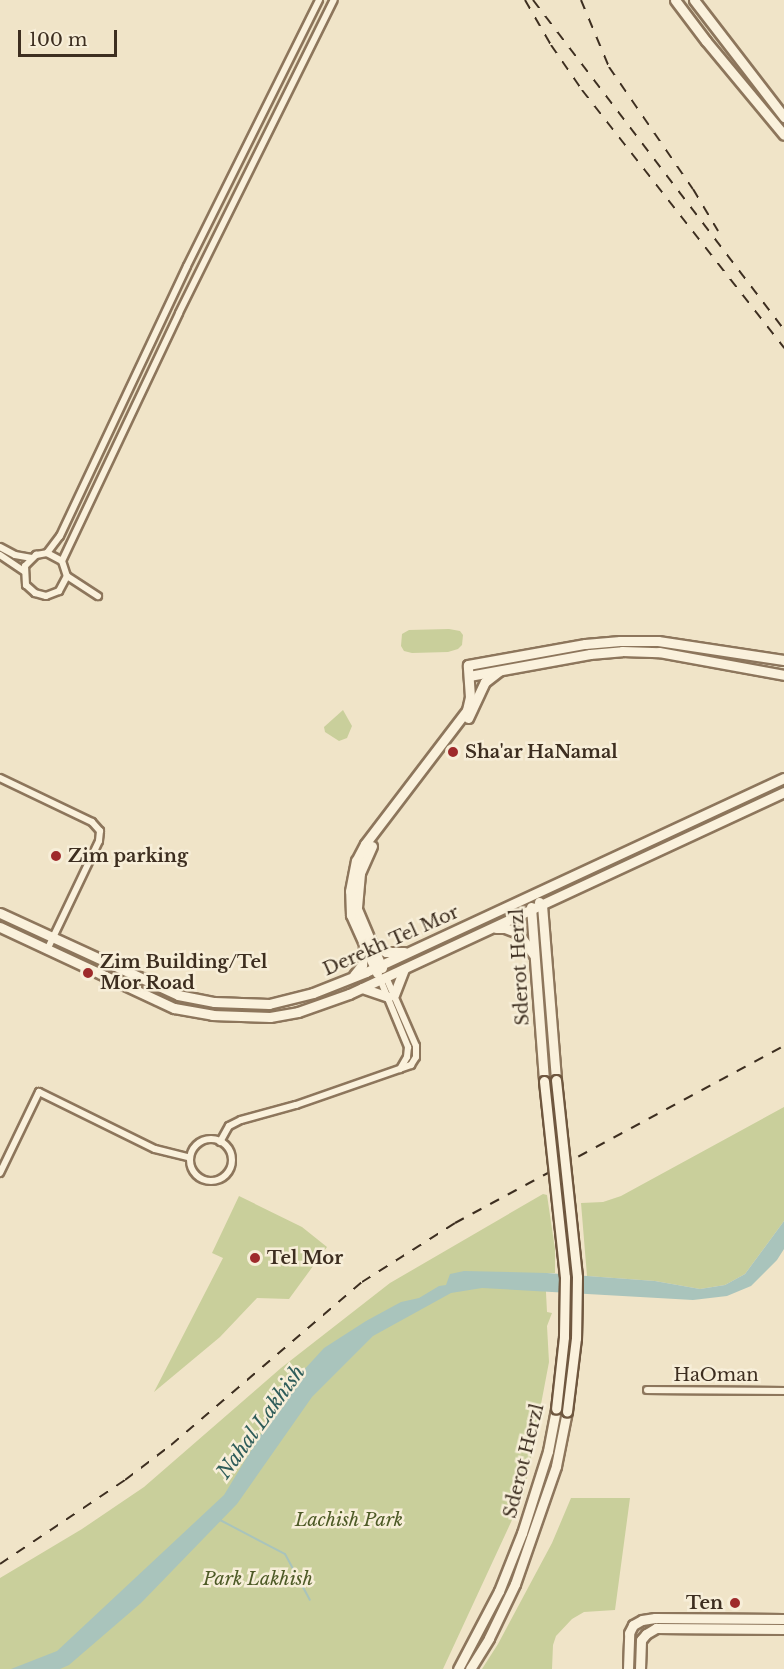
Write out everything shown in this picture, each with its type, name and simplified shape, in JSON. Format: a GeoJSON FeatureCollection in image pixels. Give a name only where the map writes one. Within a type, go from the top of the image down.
{"type":"FeatureCollection","features":[{"type":"Feature","properties":{"kind":"street"},"geometry":{"type":"LineString","coordinates":[[0,547],[15,555],[32,558],[47,553],[60,536],[187,266],[319,0]]}},
{"type":"Feature","properties":{"kind":"street"},"geometry":{"type":"LineString","coordinates":[[62,561],[178,313],[334,0]]}},
{"type":"Feature","properties":{"kind":"street"},"geometry":{"type":"LineString","coordinates":[[675,0],[705,41],[784,135]]}},
{"type":"Feature","properties":{"kind":"street"},"geometry":{"type":"LineString","coordinates":[[694,0],[784,117]]}},
{"type":"Feature","properties":{"kind":"street"},"geometry":{"type":"LineString","coordinates":[[47,553],[62,561],[67,576],[98,596]]}},
{"type":"Feature","properties":{"kind":"street"},"geometry":{"type":"LineString","coordinates":[[0,555],[24,571]]}},
{"type":"Feature","properties":{"kind":"street"},"geometry":{"type":"LineString","coordinates":[[32,558],[24,571],[27,585],[41,595],[59,591],[67,576]]}},
{"type":"Feature","properties":{"kind":"street"},"geometry":{"type":"LineString","coordinates":[[477,699],[472,664],[585,644],[658,641],[784,660]]}},
{"type":"Feature","properties":{"kind":"street"},"geometry":{"type":"LineString","coordinates":[[473,675],[590,654],[622,651],[658,652],[784,675]]}},
{"type":"Feature","properties":{"kind":"street"},"geometry":{"type":"LineString","coordinates":[[351,978],[362,965],[367,943],[359,918],[357,900],[358,882],[366,854],[464,725],[485,682],[499,671]]}},
{"type":"Feature","properties":{"kind":"street"},"geometry":{"type":"LineString","coordinates":[[220,1142],[229,1126],[241,1120],[400,1070],[407,1057],[408,1047],[391,996],[367,943],[351,915],[350,904],[356,861],[365,844],[467,710],[473,675]]}},
{"type":"Feature","properties":{"kind":"street"},"geometry":{"type":"LineString","coordinates":[[0,777],[92,822],[100,831],[99,841],[47,950]]}},
{"type":"Feature","properties":{"kind":"street","name":"Derekh Tel Mor"},"geometry":{"type":"LineString","coordinates":[[0,913],[165,990],[214,1002],[252,1005],[275,1003],[313,993],[351,978],[533,896],[784,778]]}},
{"type":"Feature","properties":{"kind":"street","name":"Derekh Tel Mor"},"geometry":{"type":"LineString","coordinates":[[0,927],[160,1002],[212,1015],[252,1018],[277,1016],[318,1005],[362,988],[784,792]]}},
{"type":"Feature","properties":{"kind":"street","name":"Sderot Herzl"},"geometry":{"type":"LineString","coordinates":[[470,1669],[489,1638],[515,1584],[556,1466],[567,1411],[576,1338],[577,1276],[556,1080],[542,905],[533,896]]}},
{"type":"Feature","properties":{"kind":"street","name":"Sderot Herzl"},"geometry":{"type":"LineString","coordinates":[[458,1669],[499,1591],[522,1533],[548,1452],[556,1409],[564,1337],[565,1277],[544,1081],[531,910],[533,896]]}},
{"type":"Feature","properties":{"kind":"street"},"geometry":{"type":"LineString","coordinates":[[491,929],[512,929],[522,938],[534,956]]}},
{"type":"Feature","properties":{"kind":"street"},"geometry":{"type":"LineString","coordinates":[[367,943],[386,952],[409,952]]}},
{"type":"Feature","properties":{"kind":"street"},"geometry":{"type":"LineString","coordinates":[[391,996],[404,969]]}},
{"type":"Feature","properties":{"kind":"street"},"geometry":{"type":"LineString","coordinates":[[362,988],[391,996]]}},
{"type":"Feature","properties":{"kind":"street"},"geometry":{"type":"LineString","coordinates":[[0,1173],[39,1092],[155,1149],[190,1158]]}},
{"type":"Feature","properties":{"kind":"street"},"geometry":{"type":"LineString","coordinates":[[201,1142],[220,1142],[231,1157],[229,1170],[221,1178],[212,1181],[201,1179],[192,1170],[190,1158],[201,1142]]}},
{"type":"Feature","properties":{"kind":"street","name":"HaOman"},"geometry":{"type":"LineString","coordinates":[[647,1390],[784,1391]]}},
{"type":"Feature","properties":{"kind":"street"},"geometry":{"type":"LineString","coordinates":[[628,1669],[629,1633],[633,1625],[655,1618],[784,1619]]}},
{"type":"Feature","properties":{"kind":"street"},"geometry":{"type":"LineString","coordinates":[[640,1669],[641,1640],[646,1634],[656,1629],[784,1629]]}},
{"type":"Feature","properties":{"kind":"green space"},"geometry":{"type":"Polygon","coordinates":[[[409,630],[460,631],[463,635],[462,645],[458,649],[448,652],[412,653],[404,651],[401,646],[402,634],[409,630]]]}},
{"type":"Feature","properties":{"kind":"green space"},"geometry":{"type":"Polygon","coordinates":[[[343,710],[352,726],[347,738],[339,741],[325,732],[324,727],[343,710]]]}},
{"type":"Feature","properties":{"kind":"green space"},"geometry":{"type":"Polygon","coordinates":[[[784,1107],[784,1221],[745,1274],[725,1285],[700,1289],[655,1281],[587,1276],[581,1203],[603,1202],[621,1196],[784,1107]]]}},
{"type":"Feature","properties":{"kind":"green space","name":"Lachish Park"},"geometry":{"type":"Polygon","coordinates":[[[543,1194],[547,1195],[555,1249],[555,1273],[545,1273],[547,1312],[552,1313],[547,1326],[549,1362],[524,1494],[443,1669],[0,1669],[0,1578],[82,1529],[144,1487],[281,1368],[390,1283],[543,1194]]]}},
{"type":"Feature","properties":{"kind":"green space"},"geometry":{"type":"Polygon","coordinates":[[[239,1196],[302,1227],[327,1247],[289,1299],[257,1298],[220,1337],[154,1392],[223,1258],[212,1253],[239,1196]]]}},
{"type":"Feature","properties":{"kind":"green space"},"geometry":{"type":"Polygon","coordinates":[[[571,1498],[630,1498],[615,1610],[584,1612],[572,1619],[556,1636],[553,1645],[552,1669],[482,1669],[498,1644],[552,1543],[571,1498]]]}},
{"type":"Feature","properties":{"kind":"water"},"geometry":{"type":"Polygon","coordinates":[[[784,1221],[784,1249],[777,1260],[751,1286],[727,1296],[693,1300],[482,1288],[451,1293],[373,1336],[312,1397],[237,1504],[141,1603],[69,1665],[60,1669],[11,1669],[57,1651],[224,1495],[292,1383],[324,1348],[366,1321],[401,1302],[419,1298],[439,1286],[446,1285],[450,1274],[464,1271],[547,1273],[655,1281],[700,1289],[725,1285],[745,1274],[784,1221]]]}},
{"type":"Feature","properties":{"kind":"waterway"},"geometry":{"type":"LineString","coordinates":[[220,1520],[285,1554],[310,1600]]}},
{"type":"Feature","properties":{"kind":"railway"},"geometry":{"type":"LineString","coordinates":[[525,0],[551,45],[582,90],[784,348]]}},
{"type":"Feature","properties":{"kind":"railway"},"geometry":{"type":"LineString","coordinates":[[533,0],[784,329]]}},
{"type":"Feature","properties":{"kind":"railway"},"geometry":{"type":"LineString","coordinates":[[581,0],[609,67],[693,189],[718,231]]}},
{"type":"Feature","properties":{"kind":"railway"},"geometry":{"type":"LineString","coordinates":[[0,1564],[125,1480],[171,1445],[362,1282],[455,1223],[784,1046]]}},
{"type":"Feature","properties":{"kind":"place","name":"Sha'ar HaNamal"},"geometry":{"type":"Point","coordinates":[453,752]}},
{"type":"Feature","properties":{"kind":"place","name":"Zim parking"},"geometry":{"type":"Point","coordinates":[56,856]}},
{"type":"Feature","properties":{"kind":"place","name":"Zim Building/Tel Mor Road"},"geometry":{"type":"Point","coordinates":[88,973]}},
{"type":"Feature","properties":{"kind":"place","name":"Tel Mor"},"geometry":{"type":"Point","coordinates":[255,1258]}},
{"type":"Feature","properties":{"kind":"place","name":"Ten"},"geometry":{"type":"Point","coordinates":[735,1603]}},
{"type":"Feature","properties":{"kind":"water label","name":"Nahal Lakhish"},"geometry":{"type":"Point","coordinates":[261,1422]}},
{"type":"Feature","properties":{"kind":"park label","name":"Park Lakhish"},"geometry":{"type":"Point","coordinates":[258,1579]}}]}
